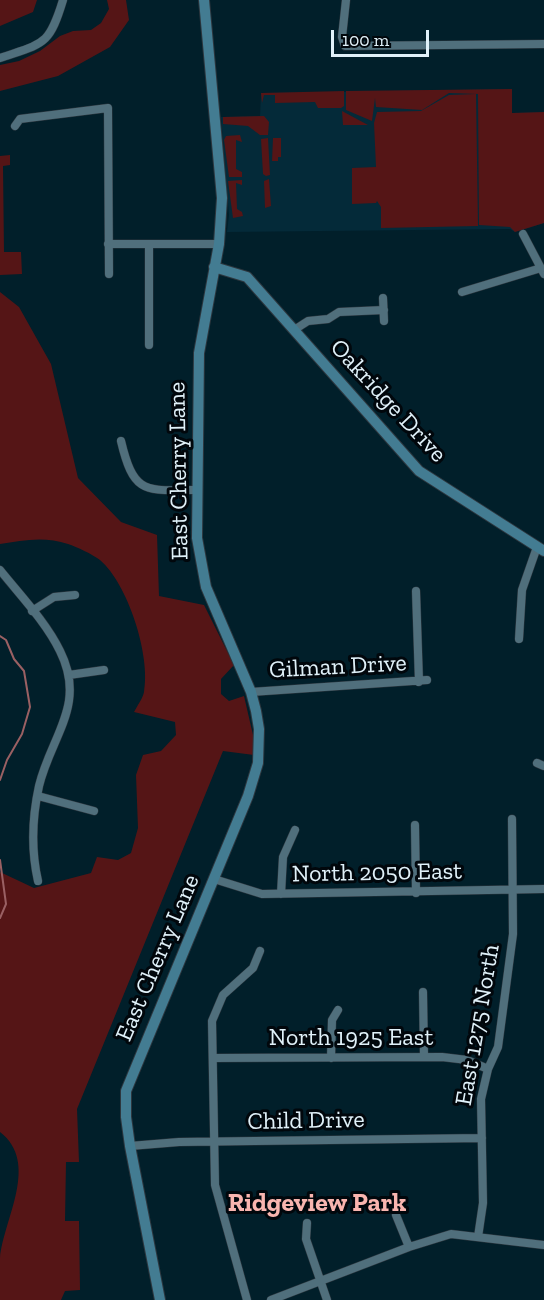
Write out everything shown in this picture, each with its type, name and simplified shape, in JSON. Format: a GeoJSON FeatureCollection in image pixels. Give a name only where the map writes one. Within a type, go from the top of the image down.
{"type":"FeatureCollection","features":[{"type":"Feature","properties":{"kind":"street"},"geometry":{"type":"LineString","coordinates":[[0,58],[46,40],[55,29],[63,0]]}},
{"type":"Feature","properties":{"kind":"street","name":"East Cherry Lane"},"geometry":{"type":"LineString","coordinates":[[160,1300],[130,1146],[126,1117],[126,1091],[248,796],[258,763],[259,729],[251,692],[204,581],[197,538],[199,353],[219,244],[222,198],[204,0]]}},
{"type":"Feature","properties":{"kind":"street"},"geometry":{"type":"LineString","coordinates":[[346,0],[342,37],[345,46],[544,44]]}},
{"type":"Feature","properties":{"kind":"street"},"geometry":{"type":"LineString","coordinates":[[15,126],[20,119],[108,108],[109,274]]}},
{"type":"Feature","properties":{"kind":"street"},"geometry":{"type":"LineString","coordinates":[[462,292],[543,271],[524,234]]}},
{"type":"Feature","properties":{"kind":"street"},"geometry":{"type":"LineString","coordinates":[[108,244],[219,244]]}},
{"type":"Feature","properties":{"kind":"street"},"geometry":{"type":"LineString","coordinates":[[149,244],[150,345]]}},
{"type":"Feature","properties":{"kind":"street","name":"Oakridge Drive"},"geometry":{"type":"LineString","coordinates":[[214,267],[247,277],[419,471],[540,549]]}},
{"type":"Feature","properties":{"kind":"street"},"geometry":{"type":"LineString","coordinates":[[383,298],[384,321]]}},
{"type":"Feature","properties":{"kind":"street"},"geometry":{"type":"LineString","coordinates":[[294,330],[308,321],[328,319],[339,312],[384,310]]}},
{"type":"Feature","properties":{"kind":"street"},"geometry":{"type":"LineString","coordinates":[[121,441],[127,464],[136,481],[149,490],[196,489]]}},
{"type":"Feature","properties":{"kind":"street"},"geometry":{"type":"LineString","coordinates":[[519,639],[522,590],[540,549]]}},
{"type":"Feature","properties":{"kind":"street"},"geometry":{"type":"LineString","coordinates":[[0,570],[60,650],[69,675],[68,713],[40,784],[38,796],[33,856],[38,881]]}},
{"type":"Feature","properties":{"kind":"street","name":"Gilman Drive"},"geometry":{"type":"LineString","coordinates":[[251,692],[423,681],[416,591]]}},
{"type":"Feature","properties":{"kind":"street"},"geometry":{"type":"LineString","coordinates":[[32,611],[54,597],[75,595]]}},
{"type":"Feature","properties":{"kind":"street"},"geometry":{"type":"LineString","coordinates":[[69,675],[104,670]]}},
{"type":"Feature","properties":{"kind":"street"},"geometry":{"type":"LineString","coordinates":[[38,796],[94,811]]}},
{"type":"Feature","properties":{"kind":"street","name":"East 1275 North"},"geometry":{"type":"LineString","coordinates":[[478,1237],[483,1203],[481,1099],[488,1069],[498,1047],[513,934],[512,819]]}},
{"type":"Feature","properties":{"kind":"street"},"geometry":{"type":"LineString","coordinates":[[415,825],[416,893]]}},
{"type":"Feature","properties":{"kind":"street"},"geometry":{"type":"LineString","coordinates":[[281,894],[283,857],[287,842],[295,830]]}},
{"type":"Feature","properties":{"kind":"street","name":"North 2050 East"},"geometry":{"type":"LineString","coordinates":[[214,879],[249,892],[281,894],[544,889]]}},
{"type":"Feature","properties":{"kind":"street"},"geometry":{"type":"LineString","coordinates":[[247,1300],[215,1185],[212,1021],[223,995],[253,968],[260,951]]}},
{"type":"Feature","properties":{"kind":"street"},"geometry":{"type":"LineString","coordinates":[[423,992],[424,1057]]}},
{"type":"Feature","properties":{"kind":"street"},"geometry":{"type":"LineString","coordinates":[[331,1058],[332,1020],[338,1010]]}},
{"type":"Feature","properties":{"kind":"street","name":"North 1925 East"},"geometry":{"type":"LineString","coordinates":[[213,1058],[424,1057],[466,1060],[488,1069]]}},
{"type":"Feature","properties":{"kind":"street","name":"Child Drive"},"geometry":{"type":"LineString","coordinates":[[130,1146],[214,1142],[482,1137]]}},
{"type":"Feature","properties":{"kind":"street"},"geometry":{"type":"LineString","coordinates":[[396,1215],[409,1247]]}},
{"type":"Feature","properties":{"kind":"street"},"geometry":{"type":"LineString","coordinates":[[307,1223],[306,1239],[327,1300]]}},
{"type":"Feature","properties":{"kind":"street"},"geometry":{"type":"LineString","coordinates":[[271,1300],[409,1247],[451,1234],[544,1245]]}},
{"type":"Feature","properties":{"kind":"shaded area"},"geometry":{"type":"Polygon","coordinates":[[[0,0],[37,0],[33,12],[0,26],[0,0]]]}},
{"type":"Feature","properties":{"kind":"shaded area"},"geometry":{"type":"Polygon","coordinates":[[[107,0],[126,0],[129,20],[110,47],[58,76],[0,91],[0,65],[19,61],[40,51],[60,36],[73,31],[91,30],[101,23],[109,9],[107,0]]]}},
{"type":"Feature","properties":{"kind":"shaded area"},"geometry":{"type":"Polygon","coordinates":[[[512,89],[512,113],[544,112],[544,223],[515,232],[510,229],[227,232],[229,215],[221,117],[260,116],[261,93],[512,89]]]}},
{"type":"Feature","properties":{"kind":"shaded area"},"geometry":{"type":"Polygon","coordinates":[[[512,89],[512,113],[544,112],[544,223],[515,232],[510,227],[479,225],[478,94],[449,93],[422,110],[376,107],[375,98],[372,121],[346,110],[346,91],[512,89]]]}},
{"type":"Feature","properties":{"kind":"shaded area"},"geometry":{"type":"Polygon","coordinates":[[[344,91],[344,106],[341,108],[318,108],[315,102],[275,103],[275,95],[264,95],[262,103],[261,93],[344,91]]]}},
{"type":"Feature","properties":{"kind":"shaded area"},"geometry":{"type":"Polygon","coordinates":[[[476,94],[478,226],[381,228],[381,207],[377,201],[376,203],[352,204],[352,168],[376,167],[374,123],[377,112],[421,111],[449,95],[476,94]]]}},
{"type":"Feature","properties":{"kind":"shaded area"},"geometry":{"type":"Polygon","coordinates":[[[342,111],[368,125],[343,125],[342,111]]]}},
{"type":"Feature","properties":{"kind":"shaded area"},"geometry":{"type":"Polygon","coordinates":[[[264,116],[269,122],[268,135],[260,135],[248,126],[223,124],[223,117],[264,116]]]}},
{"type":"Feature","properties":{"kind":"shaded area"},"geometry":{"type":"Polygon","coordinates":[[[240,135],[242,142],[236,140],[236,169],[242,172],[242,177],[229,177],[224,140],[226,136],[240,135]]]}},
{"type":"Feature","properties":{"kind":"shaded area"},"geometry":{"type":"Polygon","coordinates":[[[268,138],[270,175],[266,176],[263,174],[261,139],[268,138]]]}},
{"type":"Feature","properties":{"kind":"shaded area"},"geometry":{"type":"Polygon","coordinates":[[[273,138],[281,138],[281,157],[278,157],[278,161],[272,161],[273,138]]]}},
{"type":"Feature","properties":{"kind":"shaded area"},"geometry":{"type":"Polygon","coordinates":[[[10,155],[10,165],[3,166],[4,252],[21,252],[22,274],[0,275],[0,156],[10,155]]]}},
{"type":"Feature","properties":{"kind":"shaded area"},"geometry":{"type":"Polygon","coordinates":[[[269,179],[271,206],[265,208],[264,181],[269,179]]]}},
{"type":"Feature","properties":{"kind":"shaded area"},"geometry":{"type":"Polygon","coordinates":[[[242,180],[242,185],[236,183],[237,209],[242,212],[243,216],[233,218],[228,181],[242,180]]]}},
{"type":"Feature","properties":{"kind":"shaded area"},"geometry":{"type":"Polygon","coordinates":[[[0,292],[19,307],[51,364],[78,478],[121,522],[157,535],[159,596],[204,605],[234,665],[221,679],[221,694],[229,701],[244,696],[253,735],[254,755],[223,751],[77,1109],[79,1162],[66,1162],[65,1221],[79,1221],[80,1290],[65,1291],[61,1300],[0,1300],[0,1258],[19,1175],[12,1145],[0,1132],[0,872],[34,888],[91,873],[97,857],[118,860],[131,853],[138,828],[136,775],[143,755],[161,751],[176,735],[175,722],[134,712],[144,692],[144,660],[141,641],[120,586],[100,560],[76,547],[51,540],[0,544],[0,292]]]}},
{"type":"Feature","properties":{"kind":"waterway"},"geometry":{"type":"LineString","coordinates":[[0,636],[6,640],[14,659],[24,671],[30,707],[22,734],[7,760],[0,780]]}},
{"type":"Feature","properties":{"kind":"waterway"},"geometry":{"type":"LineString","coordinates":[[0,860],[6,904],[0,918]]}},
{"type":"Feature","properties":{"kind":"district","name":"Ridgeview Park"},"geometry":{"type":"Point","coordinates":[317,1204]}}]}
